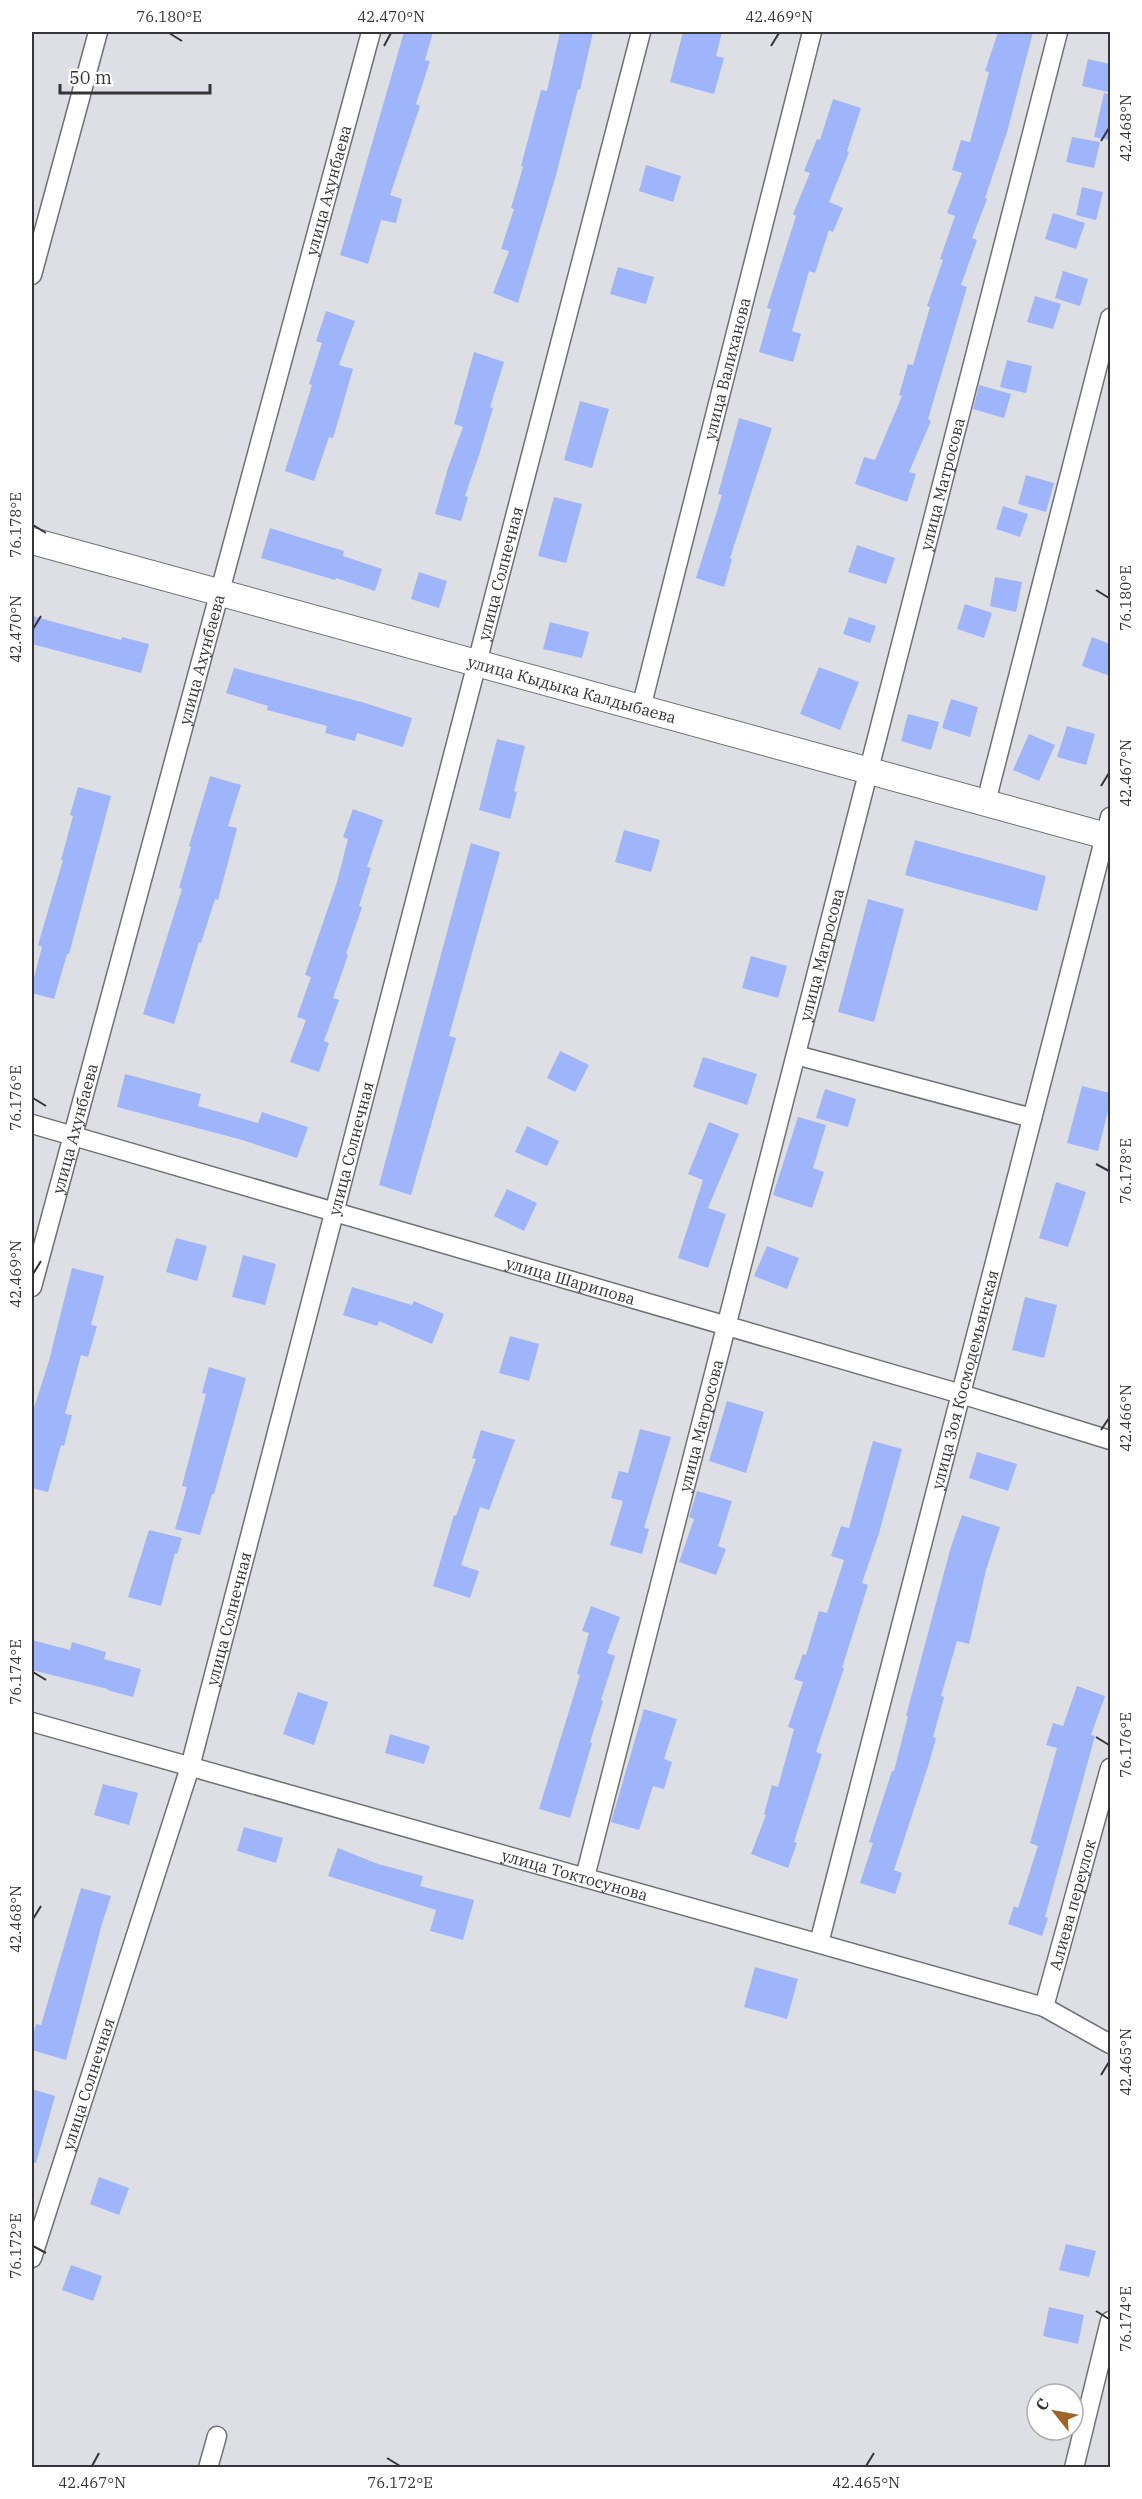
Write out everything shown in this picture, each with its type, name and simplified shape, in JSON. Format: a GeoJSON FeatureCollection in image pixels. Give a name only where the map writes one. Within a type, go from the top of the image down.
{"type":"FeatureCollection","features":[{"type":"Feature","properties":{"kind":"street"},"geometry":{"type":"LineString","coordinates":[[32,275],[98,32]]}},
{"type":"Feature","properties":{"kind":"street","name":"улица Ахунбаева"},"geometry":{"type":"LineString","coordinates":[[32,1287],[371,32]]}},
{"type":"Feature","properties":{"kind":"street","name":"улица Солнечная"},"geometry":{"type":"LineString","coordinates":[[32,2258],[190,1767],[641,32]]}},
{"type":"Feature","properties":{"kind":"street","name":"улица Валиханова"},"geometry":{"type":"LineString","coordinates":[[641,708],[812,32]]}},
{"type":"Feature","properties":{"kind":"street","name":"улица Матросова"},"geometry":{"type":"LineString","coordinates":[[585,1877],[1058,32]]}},
{"type":"Feature","properties":{"kind":"street"},"geometry":{"type":"LineString","coordinates":[[986,802],[1110,318]]}},
{"type":"Feature","properties":{"kind":"street","name":"улица Кыдыка Калдыбаева"},"geometry":{"type":"LineString","coordinates":[[32,541],[986,802],[1109,830]]}},
{"type":"Feature","properties":{"kind":"street","name":"улица Зоя Космодемьянская"},"geometry":{"type":"LineString","coordinates":[[819,1943],[1032,1118],[1109,830]]}},
{"type":"Feature","properties":{"kind":"street"},"geometry":{"type":"LineString","coordinates":[[796,1055],[1032,1118]]}},
{"type":"Feature","properties":{"kind":"street","name":"улица Шарипова"},"geometry":{"type":"LineString","coordinates":[[32,1124],[961,1394],[1110,1440]]}},
{"type":"Feature","properties":{"kind":"street","name":"улица Токтосунова"},"geometry":{"type":"LineString","coordinates":[[32,1722],[1044,2007],[1110,2044]]}},
{"type":"Feature","properties":{"kind":"street","name":"Алиева переулок"},"geometry":{"type":"LineString","coordinates":[[1044,2007],[1110,1768]]}},
{"type":"Feature","properties":{"kind":"street"},"geometry":{"type":"LineString","coordinates":[[1074,2468],[1110,2321]]}},
{"type":"Feature","properties":{"kind":"street"},"geometry":{"type":"LineString","coordinates":[[208,2468],[217,2436]]}},
{"type":"Feature","properties":{"kind":"building"},"geometry":{"type":"Polygon","coordinates":[[[404,32],[433,32],[425,60],[430,61],[416,104],[420,106],[390,195],[402,199],[396,223],[381,220],[368,264],[340,255],[404,32]]]}},
{"type":"Feature","properties":{"kind":"building"},"geometry":{"type":"Polygon","coordinates":[[[560,32],[593,32],[580,90],[578,89],[556,175],[518,303],[493,293],[509,251],[501,249],[514,209],[511,208],[541,90],[547,91],[560,32]]]}},
{"type":"Feature","properties":{"kind":"building"},"geometry":{"type":"Polygon","coordinates":[[[683,32],[722,32],[716,56],[724,58],[714,94],[670,82],[683,32]]]}},
{"type":"Feature","properties":{"kind":"building"},"geometry":{"type":"Polygon","coordinates":[[[998,32],[1033,32],[1007,132],[985,198],[987,199],[972,238],[977,240],[961,285],[967,287],[928,419],[931,421],[909,472],[916,474],[907,502],[855,484],[864,457],[875,460],[902,396],[899,395],[908,364],[913,365],[930,307],[927,306],[943,260],[940,259],[955,216],[947,213],[962,173],[952,170],[961,140],[970,142],[989,72],[985,71],[998,32]]]}},
{"type":"Feature","properties":{"kind":"building"},"geometry":{"type":"Polygon","coordinates":[[[1088,59],[1110,64],[1108,92],[1082,86],[1088,59]]]}},
{"type":"Feature","properties":{"kind":"building"},"geometry":{"type":"Polygon","coordinates":[[[1104,93],[1110,94],[1110,140],[1094,137],[1104,93]]]}},
{"type":"Feature","properties":{"kind":"building"},"geometry":{"type":"Polygon","coordinates":[[[833,99],[861,108],[847,151],[849,152],[829,202],[843,208],[833,232],[829,230],[815,273],[809,271],[792,331],[801,334],[793,362],[759,352],[771,309],[767,308],[796,216],[793,214],[810,173],[804,171],[817,139],[820,140],[833,99]]]}},
{"type":"Feature","properties":{"kind":"building"},"geometry":{"type":"Polygon","coordinates":[[[1072,137],[1100,142],[1094,168],[1066,162],[1072,137]]]}},
{"type":"Feature","properties":{"kind":"building"},"geometry":{"type":"Polygon","coordinates":[[[646,165],[681,176],[673,202],[639,191],[646,165]]]}},
{"type":"Feature","properties":{"kind":"building"},"geometry":{"type":"Polygon","coordinates":[[[1082,187],[1103,192],[1096,220],[1076,215],[1082,187]]]}},
{"type":"Feature","properties":{"kind":"building"},"geometry":{"type":"Polygon","coordinates":[[[1053,213],[1085,223],[1076,249],[1045,239],[1053,213]]]}},
{"type":"Feature","properties":{"kind":"building"},"geometry":{"type":"Polygon","coordinates":[[[618,267],[654,277],[646,304],[610,294],[618,267]]]}},
{"type":"Feature","properties":{"kind":"building"},"geometry":{"type":"Polygon","coordinates":[[[1063,271],[1088,279],[1080,306],[1055,298],[1063,271]]]}},
{"type":"Feature","properties":{"kind":"building"},"geometry":{"type":"Polygon","coordinates":[[[1035,296],[1061,304],[1053,329],[1027,322],[1035,296]]]}},
{"type":"Feature","properties":{"kind":"building"},"geometry":{"type":"Polygon","coordinates":[[[326,311],[355,321],[339,365],[353,369],[333,438],[329,437],[314,481],[285,471],[312,385],[309,384],[322,343],[316,341],[326,311]]]}},
{"type":"Feature","properties":{"kind":"building"},"geometry":{"type":"Polygon","coordinates":[[[474,352],[504,362],[490,407],[493,408],[465,496],[468,497],[461,521],[435,514],[463,427],[454,424],[474,352]]]}},
{"type":"Feature","properties":{"kind":"building"},"geometry":{"type":"Polygon","coordinates":[[[1007,360],[1032,366],[1026,393],[1000,387],[1007,360]]]}},
{"type":"Feature","properties":{"kind":"building"},"geometry":{"type":"Polygon","coordinates":[[[979,385],[1011,394],[1004,418],[973,409],[979,385]]]}},
{"type":"Feature","properties":{"kind":"building"},"geometry":{"type":"Polygon","coordinates":[[[580,401],[609,409],[592,468],[564,460],[580,401]]]}},
{"type":"Feature","properties":{"kind":"building"},"geometry":{"type":"Polygon","coordinates":[[[739,418],[772,428],[730,558],[732,559],[724,587],[696,578],[722,495],[718,494],[739,418]]]}},
{"type":"Feature","properties":{"kind":"building"},"geometry":{"type":"Polygon","coordinates":[[[1026,475],[1054,483],[1046,512],[1018,504],[1026,475]]]}},
{"type":"Feature","properties":{"kind":"building"},"geometry":{"type":"Polygon","coordinates":[[[554,497],[582,504],[566,563],[538,556],[554,497]]]}},
{"type":"Feature","properties":{"kind":"building"},"geometry":{"type":"Polygon","coordinates":[[[1003,506],[1028,514],[1020,537],[996,529],[1003,506]]]}},
{"type":"Feature","properties":{"kind":"building"},"geometry":{"type":"Polygon","coordinates":[[[270,528],[344,551],[343,556],[382,569],[375,591],[261,558],[270,528]]]}},
{"type":"Feature","properties":{"kind":"building"},"geometry":{"type":"Polygon","coordinates":[[[857,545],[895,558],[886,584],[848,572],[857,545]]]}},
{"type":"Feature","properties":{"kind":"building"},"geometry":{"type":"Polygon","coordinates":[[[419,572],[447,581],[439,608],[411,599],[419,572]]]}},
{"type":"Feature","properties":{"kind":"building"},"geometry":{"type":"Polygon","coordinates":[[[995,577],[1022,582],[1016,612],[990,606],[995,577]]]}},
{"type":"Feature","properties":{"kind":"building"},"geometry":{"type":"Polygon","coordinates":[[[965,604],[992,613],[984,638],[957,629],[965,604]]]}},
{"type":"Feature","properties":{"kind":"building"},"geometry":{"type":"Polygon","coordinates":[[[32,616],[121,640],[122,637],[149,644],[141,673],[32,644],[32,616]]]}},
{"type":"Feature","properties":{"kind":"building"},"geometry":{"type":"Polygon","coordinates":[[[849,617],[876,626],[870,643],[843,634],[849,617]]]}},
{"type":"Feature","properties":{"kind":"building"},"geometry":{"type":"Polygon","coordinates":[[[550,622],[589,632],[582,658],[543,649],[550,622]]]}},
{"type":"Feature","properties":{"kind":"building"},"geometry":{"type":"Polygon","coordinates":[[[1092,637],[1110,644],[1110,676],[1082,666],[1092,637]]]}},
{"type":"Feature","properties":{"kind":"building"},"geometry":{"type":"Polygon","coordinates":[[[819,667],[859,682],[840,730],[800,714],[819,667]]]}},
{"type":"Feature","properties":{"kind":"building"},"geometry":{"type":"Polygon","coordinates":[[[234,668],[412,718],[403,747],[357,733],[355,741],[325,733],[327,726],[267,710],[268,706],[226,693],[234,668]]]}},
{"type":"Feature","properties":{"kind":"building"},"geometry":{"type":"Polygon","coordinates":[[[951,699],[978,707],[970,737],[942,728],[951,699]]]}},
{"type":"Feature","properties":{"kind":"building"},"geometry":{"type":"Polygon","coordinates":[[[908,714],[939,722],[931,750],[901,741],[908,714]]]}},
{"type":"Feature","properties":{"kind":"building"},"geometry":{"type":"Polygon","coordinates":[[[1067,726],[1095,734],[1086,765],[1057,757],[1067,726]]]}},
{"type":"Feature","properties":{"kind":"building"},"geometry":{"type":"Polygon","coordinates":[[[1029,734],[1055,745],[1039,781],[1013,770],[1029,734]]]}},
{"type":"Feature","properties":{"kind":"building"},"geometry":{"type":"Polygon","coordinates":[[[497,739],[525,746],[510,819],[479,810],[497,739]]]}},
{"type":"Feature","properties":{"kind":"building"},"geometry":{"type":"Polygon","coordinates":[[[210,776],[241,785],[228,826],[237,828],[218,900],[215,899],[201,943],[199,942],[174,1024],[143,1014],[182,889],[179,888],[191,847],[189,846],[210,776]]]}},
{"type":"Feature","properties":{"kind":"building"},"geometry":{"type":"Polygon","coordinates":[[[78,787],[111,796],[69,954],[67,954],[54,999],[32,993],[32,985],[42,947],[38,945],[63,860],[61,860],[73,816],[70,815],[78,787]]]}},
{"type":"Feature","properties":{"kind":"building"},"geometry":{"type":"Polygon","coordinates":[[[353,809],[383,820],[367,867],[371,868],[359,906],[362,907],[333,998],[339,1000],[324,1041],[329,1043],[319,1072],[290,1062],[306,1020],[297,1017],[311,977],[305,975],[337,882],[348,839],[343,837],[353,809]]]}},
{"type":"Feature","properties":{"kind":"building"},"geometry":{"type":"Polygon","coordinates":[[[624,830],[660,840],[651,872],[615,862],[624,830]]]}},
{"type":"Feature","properties":{"kind":"building"},"geometry":{"type":"Polygon","coordinates":[[[915,840],[1046,876],[1037,911],[905,875],[915,840]]]}},
{"type":"Feature","properties":{"kind":"building"},"geometry":{"type":"Polygon","coordinates":[[[471,843],[500,852],[449,1036],[456,1038],[411,1195],[379,1185],[471,843]]]}},
{"type":"Feature","properties":{"kind":"building"},"geometry":{"type":"Polygon","coordinates":[[[868,899],[904,909],[874,1022],[838,1012],[868,899]]]}},
{"type":"Feature","properties":{"kind":"building"},"geometry":{"type":"Polygon","coordinates":[[[751,956],[787,966],[778,998],[742,988],[751,956]]]}},
{"type":"Feature","properties":{"kind":"building"},"geometry":{"type":"Polygon","coordinates":[[[560,1051],[589,1065],[575,1092],[547,1078],[560,1051]]]}},
{"type":"Feature","properties":{"kind":"building"},"geometry":{"type":"Polygon","coordinates":[[[703,1057],[757,1074],[747,1105],[693,1087],[703,1057]]]}},
{"type":"Feature","properties":{"kind":"building"},"geometry":{"type":"Polygon","coordinates":[[[125,1074],[201,1094],[198,1106],[258,1123],[262,1112],[308,1127],[297,1158],[239,1139],[117,1107],[125,1074]]]}},
{"type":"Feature","properties":{"kind":"building"},"geometry":{"type":"Polygon","coordinates":[[[1082,1086],[1110,1093],[1110,1103],[1098,1151],[1067,1143],[1082,1086]]]}},
{"type":"Feature","properties":{"kind":"building"},"geometry":{"type":"Polygon","coordinates":[[[825,1089],[856,1099],[848,1127],[816,1118],[825,1089]]]}},
{"type":"Feature","properties":{"kind":"building"},"geometry":{"type":"Polygon","coordinates":[[[798,1117],[826,1125],[813,1168],[824,1172],[812,1208],[773,1195],[798,1117]]]}},
{"type":"Feature","properties":{"kind":"building"},"geometry":{"type":"Polygon","coordinates":[[[709,1122],[739,1134],[708,1208],[726,1214],[708,1268],[678,1258],[703,1180],[688,1174],[709,1122]]]}},
{"type":"Feature","properties":{"kind":"building"},"geometry":{"type":"Polygon","coordinates":[[[527,1126],[559,1141],[547,1166],[515,1152],[527,1126]]]}},
{"type":"Feature","properties":{"kind":"building"},"geometry":{"type":"Polygon","coordinates":[[[1056,1182],[1086,1192],[1068,1247],[1039,1238],[1056,1182]]]}},
{"type":"Feature","properties":{"kind":"building"},"geometry":{"type":"Polygon","coordinates":[[[507,1189],[537,1203],[524,1231],[494,1216],[507,1189]]]}},
{"type":"Feature","properties":{"kind":"building"},"geometry":{"type":"Polygon","coordinates":[[[176,1238],[207,1246],[197,1281],[166,1272],[176,1238]]]}},
{"type":"Feature","properties":{"kind":"building"},"geometry":{"type":"Polygon","coordinates":[[[767,1246],[799,1258],[787,1289],[754,1276],[767,1246]]]}},
{"type":"Feature","properties":{"kind":"building"},"geometry":{"type":"Polygon","coordinates":[[[243,1255],[276,1264],[265,1305],[232,1297],[243,1255]]]}},
{"type":"Feature","properties":{"kind":"building"},"geometry":{"type":"Polygon","coordinates":[[[72,1268],[104,1276],[91,1325],[97,1326],[88,1357],[81,1355],[65,1414],[72,1415],[48,1492],[32,1488],[32,1414],[49,1361],[72,1268]]]}},
{"type":"Feature","properties":{"kind":"building"},"geometry":{"type":"Polygon","coordinates":[[[352,1287],[412,1305],[414,1301],[444,1314],[432,1344],[379,1321],[377,1326],[343,1315],[352,1287]]]}},
{"type":"Feature","properties":{"kind":"building"},"geometry":{"type":"Polygon","coordinates":[[[1025,1297],[1057,1305],[1044,1358],[1012,1350],[1025,1297]]]}},
{"type":"Feature","properties":{"kind":"building"},"geometry":{"type":"Polygon","coordinates":[[[510,1336],[539,1344],[529,1381],[499,1373],[510,1336]]]}},
{"type":"Feature","properties":{"kind":"building"},"geometry":{"type":"Polygon","coordinates":[[[209,1367],[246,1378],[214,1494],[212,1494],[200,1535],[175,1529],[187,1487],[182,1486],[206,1394],[202,1393],[209,1367]]]}},
{"type":"Feature","properties":{"kind":"building"},"geometry":{"type":"Polygon","coordinates":[[[727,1401],[764,1412],[746,1473],[709,1461],[727,1401]]]}},
{"type":"Feature","properties":{"kind":"building"},"geometry":{"type":"Polygon","coordinates":[[[640,1429],[671,1437],[644,1528],[649,1529],[642,1554],[610,1545],[623,1501],[611,1498],[619,1471],[628,1473],[640,1429]]]}},
{"type":"Feature","properties":{"kind":"building"},"geometry":{"type":"Polygon","coordinates":[[[481,1430],[515,1440],[489,1510],[480,1507],[461,1565],[479,1571],[470,1598],[433,1586],[454,1515],[456,1516],[476,1459],[472,1458],[481,1430]]]}},
{"type":"Feature","properties":{"kind":"building"},"geometry":{"type":"Polygon","coordinates":[[[873,1441],[902,1449],[879,1533],[862,1583],[868,1585],[816,1752],[822,1754],[788,1868],[751,1854],[766,1815],[764,1814],[772,1785],[778,1787],[794,1729],[788,1727],[803,1682],[794,1679],[803,1654],[806,1655],[819,1611],[827,1613],[844,1560],[831,1556],[841,1526],[849,1528],[873,1441]]]}},
{"type":"Feature","properties":{"kind":"building"},"geometry":{"type":"Polygon","coordinates":[[[977,1452],[1017,1464],[1008,1491],[969,1478],[977,1452]]]}},
{"type":"Feature","properties":{"kind":"building"},"geometry":{"type":"Polygon","coordinates":[[[697,1491],[732,1501],[718,1546],[726,1549],[716,1575],[679,1562],[694,1519],[689,1517],[697,1491]]]}},
{"type":"Feature","properties":{"kind":"building"},"geometry":{"type":"Polygon","coordinates":[[[962,1515],[1000,1527],[986,1570],[969,1644],[957,1641],[941,1696],[944,1697],[933,1737],[936,1738],[894,1870],[902,1873],[895,1894],[860,1883],[873,1843],[869,1842],[892,1771],[894,1771],[908,1716],[906,1716],[950,1550],[962,1515]]]}},
{"type":"Feature","properties":{"kind":"building"},"geometry":{"type":"Polygon","coordinates":[[[149,1530],[182,1538],[177,1554],[175,1553],[161,1606],[128,1597],[149,1530]]]}},
{"type":"Feature","properties":{"kind":"building"},"geometry":{"type":"Polygon","coordinates":[[[591,1606],[620,1617],[607,1653],[615,1656],[570,1818],[539,1809],[580,1675],[577,1674],[589,1633],[582,1631],[591,1606]]]}},
{"type":"Feature","properties":{"kind":"building"},"geometry":{"type":"Polygon","coordinates":[[[32,1640],[70,1650],[72,1642],[106,1652],[104,1659],[141,1669],[133,1697],[32,1670],[32,1640]]]}},
{"type":"Feature","properties":{"kind":"building"},"geometry":{"type":"Polygon","coordinates":[[[1077,1686],[1105,1696],[1091,1735],[1095,1736],[1045,1917],[1048,1918],[1042,1936],[1008,1924],[1014,1906],[1018,1908],[1038,1846],[1030,1843],[1057,1748],[1046,1745],[1053,1723],[1063,1726],[1077,1686]]]}},
{"type":"Feature","properties":{"kind":"building"},"geometry":{"type":"Polygon","coordinates":[[[298,1692],[328,1702],[314,1745],[283,1734],[298,1692]]]}},
{"type":"Feature","properties":{"kind":"building"},"geometry":{"type":"Polygon","coordinates":[[[644,1709],[677,1719],[664,1759],[672,1762],[664,1789],[653,1786],[639,1830],[611,1822],[644,1709]]]}},
{"type":"Feature","properties":{"kind":"building"},"geometry":{"type":"Polygon","coordinates":[[[390,1734],[430,1746],[424,1764],[385,1753],[390,1734]]]}},
{"type":"Feature","properties":{"kind":"building"},"geometry":{"type":"Polygon","coordinates":[[[103,1784],[138,1793],[129,1825],[94,1815],[103,1784]]]}},
{"type":"Feature","properties":{"kind":"building"},"geometry":{"type":"Polygon","coordinates":[[[244,1827],[283,1838],[276,1863],[237,1851],[244,1827]]]}},
{"type":"Feature","properties":{"kind":"building"},"geometry":{"type":"Polygon","coordinates":[[[338,1848],[378,1864],[423,1876],[420,1886],[474,1900],[463,1940],[430,1931],[436,1910],[328,1876],[338,1848]]]}},
{"type":"Feature","properties":{"kind":"building"},"geometry":{"type":"Polygon","coordinates":[[[81,1888],[111,1896],[66,2060],[32,2050],[32,2040],[36,2024],[41,2025],[81,1888]]]}},
{"type":"Feature","properties":{"kind":"building"},"geometry":{"type":"Polygon","coordinates":[[[755,1967],[798,1979],[787,2019],[744,2007],[755,1967]]]}},
{"type":"Feature","properties":{"kind":"building"},"geometry":{"type":"Polygon","coordinates":[[[32,2089],[55,2096],[36,2163],[32,2162],[32,2089]]]}},
{"type":"Feature","properties":{"kind":"building"},"geometry":{"type":"Polygon","coordinates":[[[99,2177],[129,2188],[119,2215],[90,2204],[99,2177]]]}},
{"type":"Feature","properties":{"kind":"building"},"geometry":{"type":"Polygon","coordinates":[[[1066,2244],[1096,2251],[1089,2277],[1059,2270],[1066,2244]]]}},
{"type":"Feature","properties":{"kind":"building"},"geometry":{"type":"Polygon","coordinates":[[[71,2265],[102,2276],[93,2301],[62,2290],[71,2265]]]}},
{"type":"Feature","properties":{"kind":"building"},"geometry":{"type":"Polygon","coordinates":[[[1049,2307],[1084,2315],[1078,2344],[1043,2336],[1049,2307]]]}}]}
